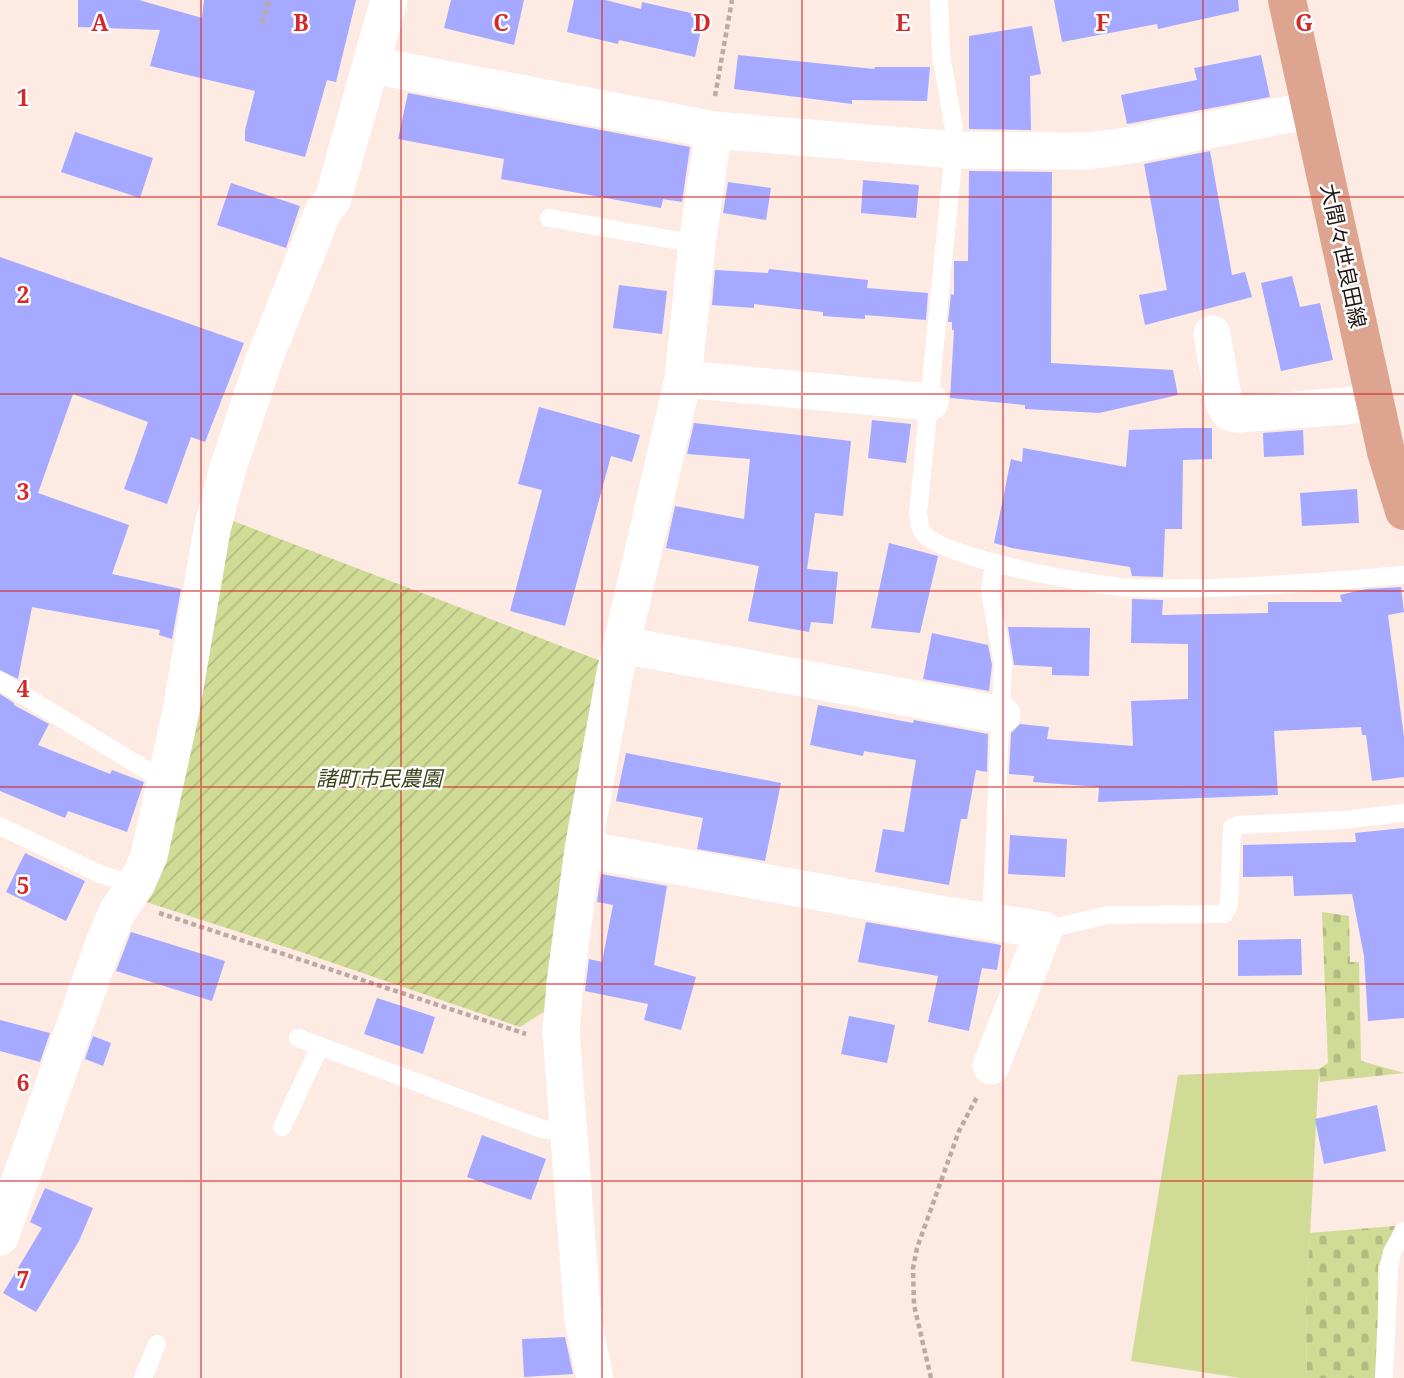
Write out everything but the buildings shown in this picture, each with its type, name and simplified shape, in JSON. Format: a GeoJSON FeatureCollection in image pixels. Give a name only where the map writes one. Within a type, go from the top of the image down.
{"type":"FeatureCollection","features":[{"type":"Feature","properties":{"kind":"main road","name":"大間々世良田線"},"geometry":{"type":"LineString","coordinates":[[1287,0],[1386,452],[1404,511]]}},
{"type":"Feature","properties":{"kind":"street"},"geometry":{"type":"LineString","coordinates":[[0,1237],[112,924],[149,856],[181,710],[212,530],[227,471],[264,360],[323,212],[332,199],[389,0]]}},
{"type":"Feature","properties":{"kind":"street"},"geometry":{"type":"LineString","coordinates":[[372,65],[714,131],[954,150],[1088,151],[1311,110]]}},
{"type":"Feature","properties":{"kind":"street"},"geometry":{"type":"LineString","coordinates":[[595,1378],[583,1320],[568,1131],[561,1032],[565,983],[583,849],[622,645],[683,379],[697,244],[714,131]]}},
{"type":"Feature","properties":{"kind":"street"},"geometry":{"type":"LineString","coordinates":[[1212,334],[1224,403],[1229,412],[1239,414],[1346,406],[1375,401]]}},
{"type":"Feature","properties":{"kind":"street"},"geometry":{"type":"LineString","coordinates":[[683,379],[930,402]]}},
{"type":"Feature","properties":{"kind":"street"},"geometry":{"type":"LineString","coordinates":[[622,645],[1002,715]]}},
{"type":"Feature","properties":{"kind":"street"},"geometry":{"type":"LineString","coordinates":[[583,849],[1044,930],[991,1066]]}},
{"type":"Feature","properties":{"kind":"lane"},"geometry":{"type":"LineString","coordinates":[[939,0],[941,55],[954,129],[954,150],[918,514],[924,533],[934,541],[994,564],[1130,588],[1275,584],[1404,575]]}},
{"type":"Feature","properties":{"kind":"lane"},"geometry":{"type":"LineString","coordinates":[[549,218],[697,244]]}},
{"type":"Feature","properties":{"kind":"lane"},"geometry":{"type":"LineString","coordinates":[[991,922],[1003,664],[990,592],[994,564]]}},
{"type":"Feature","properties":{"kind":"lane"},"geometry":{"type":"LineString","coordinates":[[0,681],[166,782]]}},
{"type":"Feature","properties":{"kind":"lane"},"geometry":{"type":"LineString","coordinates":[[1044,930],[1108,915],[1224,914],[1229,904],[1232,828],[1238,825],[1343,820],[1404,813]]}},
{"type":"Feature","properties":{"kind":"lane"},"geometry":{"type":"LineString","coordinates":[[0,826],[89,869],[131,893]]}},
{"type":"Feature","properties":{"kind":"lane"},"geometry":{"type":"LineString","coordinates":[[298,1038],[542,1129],[568,1131]]}},
{"type":"Feature","properties":{"kind":"lane"},"geometry":{"type":"LineString","coordinates":[[282,1128],[320,1046]]}},
{"type":"Feature","properties":{"kind":"lane"},"geometry":{"type":"LineString","coordinates":[[1384,1378],[1388,1268],[1392,1252],[1404,1231]]}},
{"type":"Feature","properties":{"kind":"lane"},"geometry":{"type":"LineString","coordinates":[[143,1378],[157,1344]]}},
{"type":"Feature","properties":{"kind":"path"},"geometry":{"type":"LineString","coordinates":[[262,23],[269,0]]}},
{"type":"Feature","properties":{"kind":"path"},"geometry":{"type":"LineString","coordinates":[[714,131],[712,115],[732,0]]}},
{"type":"Feature","properties":{"kind":"path"},"geometry":{"type":"LineString","coordinates":[[131,893],[520,1034],[561,1032]]}},
{"type":"Feature","properties":{"kind":"path"},"geometry":{"type":"LineString","coordinates":[[931,1378],[914,1304],[913,1268],[917,1248],[959,1131]]}},
{"type":"Feature","properties":{"kind":"green space","name":"諸町市民農園"},"geometry":{"type":"Polygon","coordinates":[[[228,519],[606,663],[550,1008],[520,1027],[140,900],[228,519]]]}},
{"type":"Feature","properties":{"kind":"green space"},"geometry":{"type":"Polygon","coordinates":[[[1322,912],[1349,916],[1350,962],[1359,962],[1361,1061],[1404,1073],[1320,1082],[1319,1069],[1328,1063],[1322,912]]]}},
{"type":"Feature","properties":{"kind":"green space"},"geometry":{"type":"Polygon","coordinates":[[[1319,1069],[1306,1309],[1307,1378],[1240,1378],[1131,1361],[1178,1075],[1319,1069]]]}},
{"type":"Feature","properties":{"kind":"green space"},"geometry":{"type":"Polygon","coordinates":[[[1395,1226],[1378,1266],[1378,1378],[1307,1378],[1306,1309],[1310,1233],[1395,1226]]]}}]}
